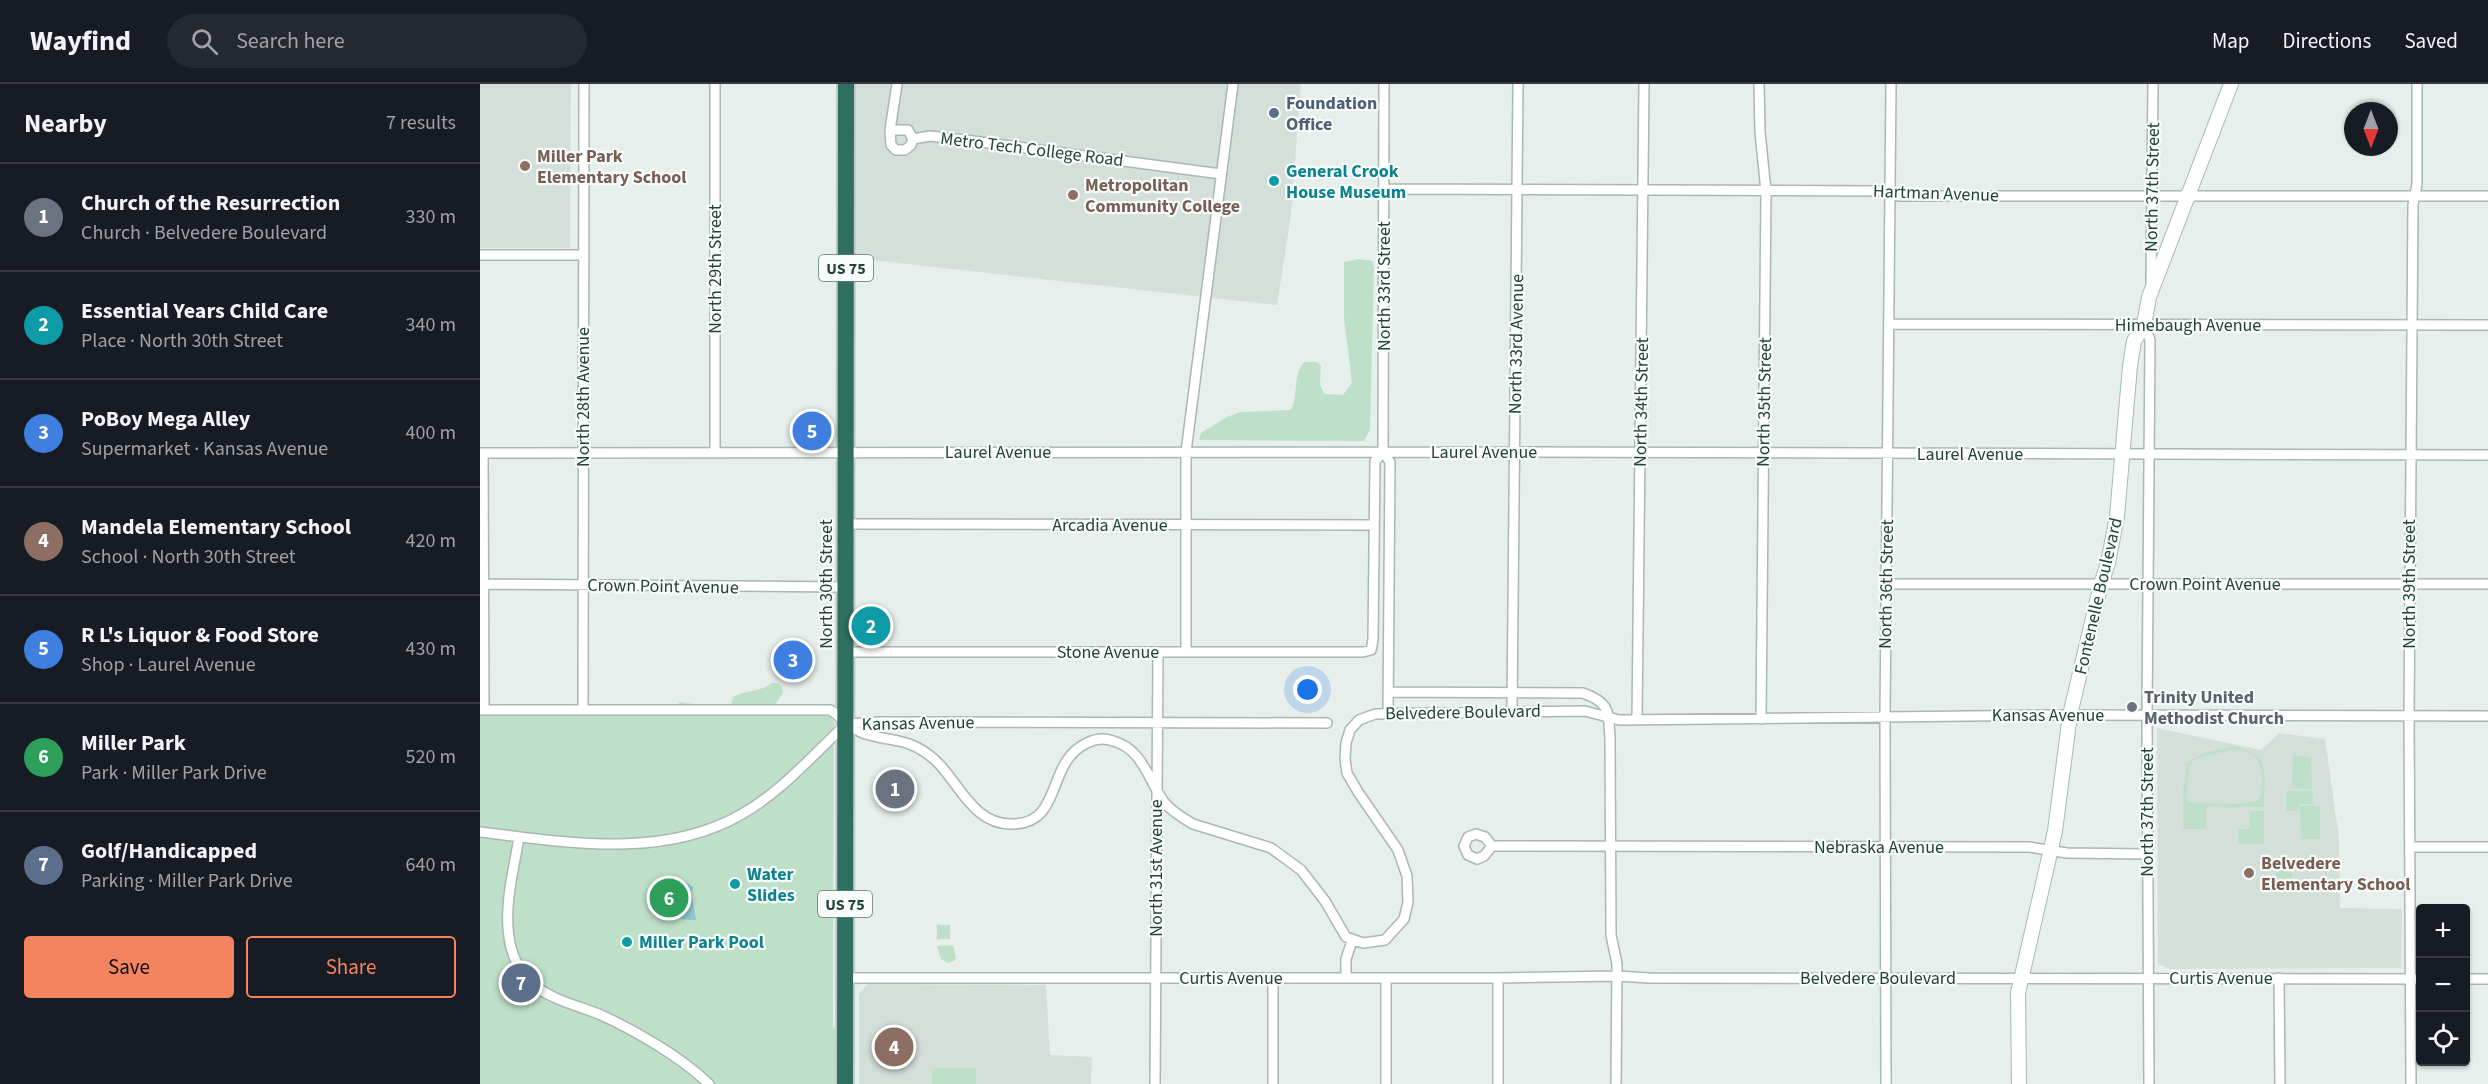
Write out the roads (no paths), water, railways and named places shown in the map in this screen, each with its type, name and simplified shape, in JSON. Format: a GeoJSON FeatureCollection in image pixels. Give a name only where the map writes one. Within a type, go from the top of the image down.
{"type":"FeatureCollection","features":[{"type":"Feature","properties":{"kind":"highway","name":"North 30th Street"},"geometry":{"type":"LineString","coordinates":[[845,1084],[846,84]]}},
{"type":"Feature","properties":{"kind":"main road","name":"Fontenelle Boulevard"},"geometry":{"type":"LineString","coordinates":[[2019,1084],[2018,993],[2050,851],[2070,715],[2108,563],[2117,516],[2134,341],[2144,325],[2151,290],[2231,84]]}},
{"type":"Feature","properties":{"kind":"street","name":"North 28th Avenue"},"geometry":{"type":"LineString","coordinates":[[583,710],[584,84]]}},
{"type":"Feature","properties":{"kind":"street","name":"North 29th Street"},"geometry":{"type":"LineString","coordinates":[[715,84],[715,453]]}},
{"type":"Feature","properties":{"kind":"street"},"geometry":{"type":"LineString","coordinates":[[890,130],[897,84]]}},
{"type":"Feature","properties":{"kind":"street"},"geometry":{"type":"LineString","coordinates":[[1186,652],[1186,452],[1233,84]]}},
{"type":"Feature","properties":{"kind":"street","name":"North 33rd Street"},"geometry":{"type":"LineString","coordinates":[[1384,84],[1383,452],[1390,462],[1388,712]]}},
{"type":"Feature","properties":{"kind":"street","name":"North 33rd Avenue"},"geometry":{"type":"LineString","coordinates":[[1512,712],[1518,84]]}},
{"type":"Feature","properties":{"kind":"street","name":"North 34th Street"},"geometry":{"type":"LineString","coordinates":[[1637,719],[1644,84]]}},
{"type":"Feature","properties":{"kind":"street","name":"North 35th Street"},"geometry":{"type":"LineString","coordinates":[[1759,84],[1760,132],[1766,191],[1761,720]]}},
{"type":"Feature","properties":{"kind":"street","name":"North 36th Street"},"geometry":{"type":"LineString","coordinates":[[1886,1084],[1885,716],[1891,84]]}},
{"type":"Feature","properties":{"kind":"street","name":"North 37th Street"},"geometry":{"type":"LineString","coordinates":[[2151,290],[2153,84]]}},
{"type":"Feature","properties":{"kind":"street","name":"North 39th Street"},"geometry":{"type":"LineString","coordinates":[[2411,1084],[2415,978],[2410,847],[2409,584],[2417,84]]}},
{"type":"Feature","properties":{"kind":"street","name":"Metro Tech College Road"},"geometry":{"type":"LineString","coordinates":[[890,130],[908,130],[914,139],[905,150],[896,150],[891,145],[890,130]]}},
{"type":"Feature","properties":{"kind":"street","name":"Metro Tech College Road"},"geometry":{"type":"LineString","coordinates":[[914,139],[930,136],[1221,174]]}},
{"type":"Feature","properties":{"kind":"street","name":"Hartman Avenue"},"geometry":{"type":"LineString","coordinates":[[1384,189],[1880,191],[1911,196],[2488,196]]}},
{"type":"Feature","properties":{"kind":"street"},"geometry":{"type":"LineString","coordinates":[[480,255],[584,255]]}},
{"type":"Feature","properties":{"kind":"street","name":"Himebaugh Avenue"},"geometry":{"type":"LineString","coordinates":[[1889,324],[2488,325]]}},
{"type":"Feature","properties":{"kind":"street","name":"North 37th Street"},"geometry":{"type":"LineString","coordinates":[[2144,325],[2150,340],[2147,584],[2149,1084]]}},
{"type":"Feature","properties":{"kind":"street","name":"North 33rd Street"},"geometry":{"type":"LineString","coordinates":[[1371,650],[1375,461],[1383,452]]}},
{"type":"Feature","properties":{"kind":"street","name":"Laurel Avenue"},"geometry":{"type":"LineString","coordinates":[[482,453],[1514,452],[2488,455]]}},
{"type":"Feature","properties":{"kind":"street"},"geometry":{"type":"LineString","coordinates":[[482,453],[482,710]]}},
{"type":"Feature","properties":{"kind":"street","name":"Arcadia Avenue"},"geometry":{"type":"LineString","coordinates":[[846,524],[1374,525]]}},
{"type":"Feature","properties":{"kind":"street","name":"Crown Point Avenue"},"geometry":{"type":"LineString","coordinates":[[482,584],[846,587]]}},
{"type":"Feature","properties":{"kind":"street","name":"Crown Point Avenue"},"geometry":{"type":"LineString","coordinates":[[1886,584],[2488,584]]}},
{"type":"Feature","properties":{"kind":"street","name":"Stone Avenue"},"geometry":{"type":"LineString","coordinates":[[846,652],[1363,652],[1371,650]]}},
{"type":"Feature","properties":{"kind":"street","name":"North 31st Avenue"},"geometry":{"type":"LineString","coordinates":[[1155,1084],[1158,652]]}},
{"type":"Feature","properties":{"kind":"street"},"geometry":{"type":"LineString","coordinates":[[1388,692],[1582,693],[1600,699],[1605,706],[1610,737],[1611,935],[1617,976],[1616,1084]]}},
{"type":"Feature","properties":{"kind":"street","name":"Kansas Avenue"},"geometry":{"type":"LineString","coordinates":[[482,710],[824,709],[832,710],[846,724],[879,722],[1327,723]]}},
{"type":"Feature","properties":{"kind":"street","name":"Belvedere Boulevard"},"geometry":{"type":"LineString","coordinates":[[1352,941],[1363,943],[1385,940],[1404,919],[1408,902],[1407,876],[1398,850],[1358,792],[1345,767],[1346,743],[1350,730],[1359,720],[1388,712],[1585,711],[1608,717]]}},
{"type":"Feature","properties":{"kind":"street","name":"Kansas Avenue"},"geometry":{"type":"LineString","coordinates":[[1608,717],[1619,720],[1761,720],[1885,716],[2488,716]]}},
{"type":"Feature","properties":{"kind":"street"},"geometry":{"type":"LineString","coordinates":[[480,832],[601,844],[639,843],[682,836],[719,825],[763,801],[846,724],[864,733],[896,739],[922,750],[939,765],[976,810],[1001,823],[1021,824],[1040,814],[1051,799],[1059,772],[1068,756],[1078,747],[1097,740],[1111,740],[1128,747],[1142,763],[1170,808],[1193,824],[1271,848],[1295,865],[1313,885],[1343,933],[1352,941],[1347,953],[1346,978]]}},
{"type":"Feature","properties":{"kind":"street"},"geometry":{"type":"LineString","coordinates":[[519,837],[508,921],[510,944],[520,969],[539,989],[616,1022],[665,1052],[709,1084]]}},
{"type":"Feature","properties":{"kind":"street","name":"Nebraska Avenue"},"geometry":{"type":"LineString","coordinates":[[1491,846],[2029,847],[2067,854],[2147,854]]}},
{"type":"Feature","properties":{"kind":"street"},"geometry":{"type":"LineString","coordinates":[[2410,847],[2488,847]]}},
{"type":"Feature","properties":{"kind":"street","name":"Belvedere Boulevard"},"geometry":{"type":"LineString","coordinates":[[1617,976],[1649,978],[2021,978]]}},
{"type":"Feature","properties":{"kind":"street","name":"Curtis Avenue"},"geometry":{"type":"LineString","coordinates":[[845,978],[1601,978],[1617,976]]}},
{"type":"Feature","properties":{"kind":"street"},"geometry":{"type":"LineString","coordinates":[[1273,978],[1273,1084]]}},
{"type":"Feature","properties":{"kind":"street"},"geometry":{"type":"LineString","coordinates":[[1386,978],[1386,1084]]}},
{"type":"Feature","properties":{"kind":"street"},"geometry":{"type":"LineString","coordinates":[[1498,978],[1498,1084]]}},
{"type":"Feature","properties":{"kind":"street","name":"Curtis Avenue"},"geometry":{"type":"LineString","coordinates":[[2021,978],[2415,978]]}},
{"type":"Feature","properties":{"kind":"street"},"geometry":{"type":"LineString","coordinates":[[2279,978],[2280,1084]]}},
{"type":"Feature","properties":{"kind":"street"},"geometry":{"type":"LineString","coordinates":[[2470,978],[2488,978]]}},
{"type":"Feature","properties":{"kind":"water"},"geometry":{"type":"Polygon","coordinates":[[[686,882],[694,888],[691,892],[696,920],[680,918],[668,912],[657,894],[656,886],[683,886],[686,882]]]}},
{"type":"Feature","properties":{"kind":"place","name":"Foundation Office"},"geometry":{"type":"Point","coordinates":[1274,113]}},
{"type":"Feature","properties":{"kind":"place","name":"Miller Park Elementary School"},"geometry":{"type":"Point","coordinates":[525,166]}},
{"type":"Feature","properties":{"kind":"place","name":"General Crook House Museum"},"geometry":{"type":"Point","coordinates":[1274,181]}},
{"type":"Feature","properties":{"kind":"place","name":"Metropolitan Community College"},"geometry":{"type":"Point","coordinates":[1073,195]}},
{"type":"Feature","properties":{"kind":"place","name":"R L's Liquor & Food Store"},"geometry":{"type":"Point","coordinates":[812,431]}},
{"type":"Feature","properties":{"kind":"place","name":"Essential Years Child Care"},"geometry":{"type":"Point","coordinates":[871,626]}},
{"type":"Feature","properties":{"kind":"place","name":"PoBoy Mega Alley"},"geometry":{"type":"Point","coordinates":[793,660]}},
{"type":"Feature","properties":{"kind":"place","name":"Trinity United Methodist Church"},"geometry":{"type":"Point","coordinates":[2132,707]}},
{"type":"Feature","properties":{"kind":"place","name":"Church of the Resurrection"},"geometry":{"type":"Point","coordinates":[895,789]}},
{"type":"Feature","properties":{"kind":"place","name":"Belvedere Elementary School"},"geometry":{"type":"Point","coordinates":[2249,873]}},
{"type":"Feature","properties":{"kind":"place","name":"Water Slides"},"geometry":{"type":"Point","coordinates":[735,884]}},
{"type":"Feature","properties":{"kind":"place","name":"Miller Park"},"geometry":{"type":"Point","coordinates":[669,898]}},
{"type":"Feature","properties":{"kind":"place","name":"Miller Park Pool"},"geometry":{"type":"Point","coordinates":[627,942]}},
{"type":"Feature","properties":{"kind":"place","name":"Golf/Handicapped"},"geometry":{"type":"Point","coordinates":[521,983]}},
{"type":"Feature","properties":{"kind":"place","name":"Mandela Elementary School"},"geometry":{"type":"Point","coordinates":[894,1047]}}]}
